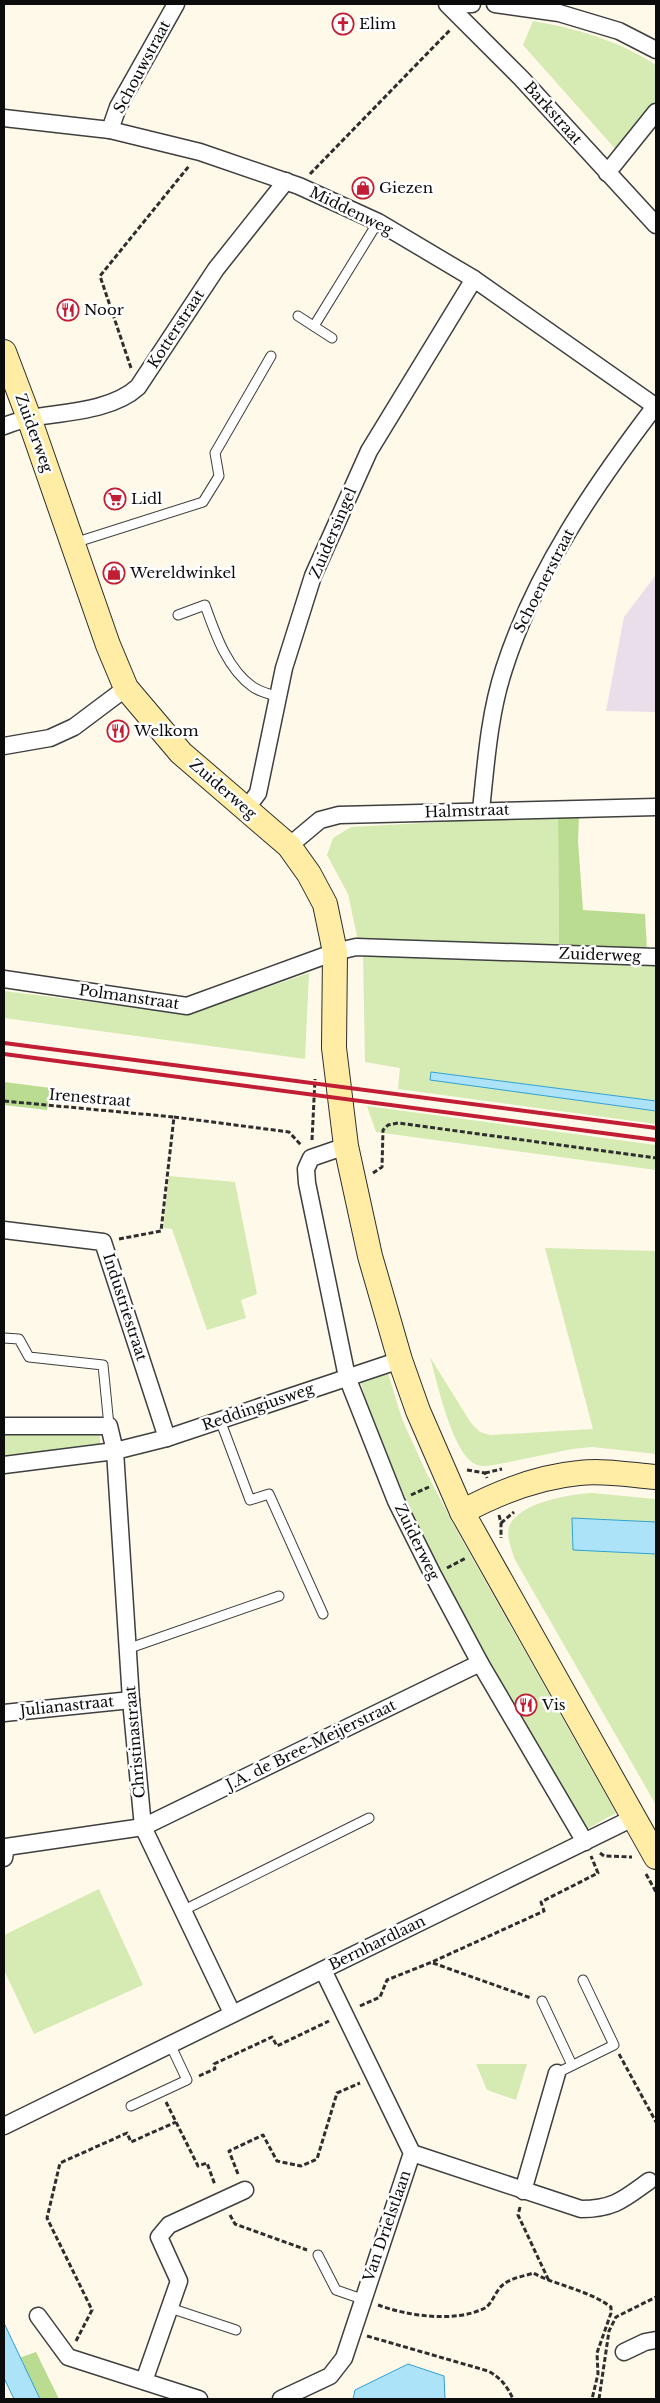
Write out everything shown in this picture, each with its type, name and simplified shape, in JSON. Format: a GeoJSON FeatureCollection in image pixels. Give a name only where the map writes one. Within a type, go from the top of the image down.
{"type":"FeatureCollection","features":[{"type":"Feature","properties":{"kind":"street","name":"Schouwstraat"},"geometry":{"type":"LineString","coordinates":[[110,130],[118,108],[176,4]]}},
{"type":"Feature","properties":{"kind":"street","name":"Barkstraat"},"geometry":{"type":"LineString","coordinates":[[449,4],[467,10],[608,174],[656,225]]}},
{"type":"Feature","properties":{"kind":"street"},"geometry":{"type":"LineString","coordinates":[[495,4],[559,13],[619,32],[656,50]]}},
{"type":"Feature","properties":{"kind":"street"},"geometry":{"type":"LineString","coordinates":[[608,174],[656,112]]}},
{"type":"Feature","properties":{"kind":"street","name":"Middenweg"},"geometry":{"type":"LineString","coordinates":[[4,118],[110,130],[200,152],[293,183],[378,222],[474,279],[656,405]]}},
{"type":"Feature","properties":{"kind":"street","name":"Kotterstraat"},"geometry":{"type":"LineString","coordinates":[[4,426],[29,418],[68,414],[128,396],[138,386],[216,269],[293,183]]}},
{"type":"Feature","properties":{"kind":"street","name":"Zuidersingel"},"geometry":{"type":"LineString","coordinates":[[246,809],[258,793],[284,668],[314,576],[365,460],[474,279]]}},
{"type":"Feature","properties":{"kind":"street","name":"Zuiderweg"},"geometry":{"type":"LineString","coordinates":[[4,352],[126,688],[181,752],[289,846],[309,874],[325,904],[335,952],[334,1048],[346,1146],[370,1256],[400,1360],[418,1411],[462,1512],[633,1818],[645,1860]]}},
{"type":"Feature","properties":{"kind":"street","name":"Schoenerstraat"},"geometry":{"type":"LineString","coordinates":[[481,810],[488,732],[503,669],[528,607],[575,520],[656,405]]}},
{"type":"Feature","properties":{"kind":"street"},"geometry":{"type":"LineString","coordinates":[[4,746],[50,738],[74,727],[126,688]]}},
{"type":"Feature","properties":{"kind":"street","name":"Halmstraat"},"geometry":{"type":"LineString","coordinates":[[289,846],[320,820],[338,815],[656,807]]}},
{"type":"Feature","properties":{"kind":"street","name":"Zuiderweg"},"geometry":{"type":"LineString","coordinates":[[335,952],[356,947],[656,957]]}},
{"type":"Feature","properties":{"kind":"street","name":"Polmanstraat"},"geometry":{"type":"LineString","coordinates":[[4,979],[187,1006],[335,952]]}},
{"type":"Feature","properties":{"kind":"street"},"geometry":{"type":"LineString","coordinates":[[312,1158],[346,1146]]}},
{"type":"Feature","properties":{"kind":"street","name":"Zuiderweg"},"geometry":{"type":"LineString","coordinates":[[312,1158],[306,1169],[307,1183],[347,1377],[396,1501],[480,1663],[585,1842]]}},
{"type":"Feature","properties":{"kind":"street","name":"Industriestraat"},"geometry":{"type":"LineString","coordinates":[[4,1230],[103,1242],[167,1438]]}},
{"type":"Feature","properties":{"kind":"street","name":"Reddingiusweg"},"geometry":{"type":"LineString","coordinates":[[4,1465],[115,1451],[167,1438],[400,1360]]}},
{"type":"Feature","properties":{"kind":"street"},"geometry":{"type":"LineString","coordinates":[[4,1426],[109,1426],[115,1451]]}},
{"type":"Feature","properties":{"kind":"street","name":"Christinastraat"},"geometry":{"type":"LineString","coordinates":[[115,1451],[127,1649],[143,1827],[232,2013]]}},
{"type":"Feature","properties":{"kind":"street"},"geometry":{"type":"LineString","coordinates":[[462,1512],[492,1496],[531,1482],[580,1472],[656,1477]]}},
{"type":"Feature","properties":{"kind":"street","name":"J.A. de Bree-Meijerstraat"},"geometry":{"type":"LineString","coordinates":[[4,1851],[143,1827],[480,1663]]}},
{"type":"Feature","properties":{"kind":"street","name":"Julianastraat"},"geometry":{"type":"LineString","coordinates":[[4,1713],[131,1700]]}},
{"type":"Feature","properties":{"kind":"street","name":"Bernhardlaan"},"geometry":{"type":"LineString","coordinates":[[4,2126],[633,1818]]}},
{"type":"Feature","properties":{"kind":"street","name":"Van Drielstlaan"},"geometry":{"type":"LineString","coordinates":[[281,2399],[330,2376],[344,2358],[351,2331],[412,2153],[323,1970]]}},
{"type":"Feature","properties":{"kind":"street"},"geometry":{"type":"LineString","coordinates":[[523,2191],[557,2073]]}},
{"type":"Feature","properties":{"kind":"street","name":"Van Drielstlaan"},"geometry":{"type":"LineString","coordinates":[[412,2153],[523,2191],[582,2208],[598,2208],[616,2204],[649,2181]]}},
{"type":"Feature","properties":{"kind":"street"},"geometry":{"type":"LineString","coordinates":[[144,2381],[179,2281],[159,2237],[169,2226],[245,2190]]}},
{"type":"Feature","properties":{"kind":"street"},"geometry":{"type":"LineString","coordinates":[[38,2316],[68,2356],[144,2381],[179,2396],[199,2399]]}},
{"type":"Feature","properties":{"kind":"street"},"geometry":{"type":"LineString","coordinates":[[624,2352],[645,2342],[656,2340]]}},
{"type":"Feature","properties":{"kind":"lane"},"geometry":{"type":"LineString","coordinates":[[314,326],[378,222]]}},
{"type":"Feature","properties":{"kind":"lane"},"geometry":{"type":"LineString","coordinates":[[298,316],[332,338]]}},
{"type":"Feature","properties":{"kind":"lane"},"geometry":{"type":"LineString","coordinates":[[72,543],[203,502],[219,476],[216,452],[270,356]]}},
{"type":"Feature","properties":{"kind":"lane"},"geometry":{"type":"LineString","coordinates":[[178,615],[205,605],[228,657],[241,675],[253,687],[278,697]]}},
{"type":"Feature","properties":{"kind":"lane"},"geometry":{"type":"LineString","coordinates":[[4,1338],[18,1338],[29,1357],[103,1366],[109,1426]]}},
{"type":"Feature","properties":{"kind":"lane"},"geometry":{"type":"LineString","coordinates":[[220,1420],[250,1500],[269,1494],[324,1614]]}},
{"type":"Feature","properties":{"kind":"lane"},"geometry":{"type":"LineString","coordinates":[[127,1649],[279,1596]]}},
{"type":"Feature","properties":{"kind":"lane"},"geometry":{"type":"LineString","coordinates":[[182,1911],[369,1818]]}},
{"type":"Feature","properties":{"kind":"lane"},"geometry":{"type":"LineString","coordinates":[[557,2073],[614,2045],[583,1980]]}},
{"type":"Feature","properties":{"kind":"lane"},"geometry":{"type":"LineString","coordinates":[[542,2002],[572,2065]]}},
{"type":"Feature","properties":{"kind":"lane"},"geometry":{"type":"LineString","coordinates":[[131,2106],[187,2080],[170,2044]]}},
{"type":"Feature","properties":{"kind":"lane","name":"Van Drielstlaan"},"geometry":{"type":"LineString","coordinates":[[318,2255],[336,2290],[362,2299]]}},
{"type":"Feature","properties":{"kind":"lane"},"geometry":{"type":"LineString","coordinates":[[170,2308],[236,2330]]}},
{"type":"Feature","properties":{"kind":"path"},"geometry":{"type":"LineString","coordinates":[[293,183],[467,10]]}},
{"type":"Feature","properties":{"kind":"path"},"geometry":{"type":"LineString","coordinates":[[138,386],[100,276],[200,152]]}},
{"type":"Feature","properties":{"kind":"path","name":"Irenestraat"},"geometry":{"type":"LineString","coordinates":[[4,1101],[174,1117],[290,1132],[312,1158]]}},
{"type":"Feature","properties":{"kind":"path"},"geometry":{"type":"LineString","coordinates":[[103,1242],[161,1231],[174,1117]]}},
{"type":"Feature","properties":{"kind":"path"},"geometry":{"type":"LineString","coordinates":[[372,1173],[382,1167],[383,1130],[388,1125],[398,1123],[656,1158]]}},
{"type":"Feature","properties":{"kind":"path"},"geometry":{"type":"LineString","coordinates":[[370,1165],[374,1183]]}},
{"type":"Feature","properties":{"kind":"path"},"geometry":{"type":"LineString","coordinates":[[463,1465],[469,1472],[485,1473],[501,1523],[501,1541]]}},
{"type":"Feature","properties":{"kind":"path"},"geometry":{"type":"LineString","coordinates":[[501,1523],[517,1508]]}},
{"type":"Feature","properties":{"kind":"path"},"geometry":{"type":"LineString","coordinates":[[585,1842],[604,1856],[645,1860],[656,1892]]}},
{"type":"Feature","properties":{"kind":"path"},"geometry":{"type":"LineString","coordinates":[[187,2080],[216,2069],[214,2064],[272,2037],[277,2046],[380,1997],[387,1980],[432,1962],[544,1911],[541,1902],[598,1873],[585,1842]]}},
{"type":"Feature","properties":{"kind":"path"},"geometry":{"type":"LineString","coordinates":[[432,1962],[542,2002]]}},
{"type":"Feature","properties":{"kind":"path"},"geometry":{"type":"LineString","coordinates":[[614,2045],[656,2122]]}},
{"type":"Feature","properties":{"kind":"path"},"geometry":{"type":"LineString","coordinates":[[245,2190],[229,2151],[263,2135],[277,2161],[301,2166],[317,2159],[337,2093],[375,2077]]}},
{"type":"Feature","properties":{"kind":"path"},"geometry":{"type":"LineString","coordinates":[[68,2356],[92,2310],[47,2218],[60,2163],[127,2132],[131,2142],[176,2122],[161,2093]]}},
{"type":"Feature","properties":{"kind":"path"},"geometry":{"type":"LineString","coordinates":[[523,2191],[518,2215],[550,2282]]}},
{"type":"Feature","properties":{"kind":"path"},"geometry":{"type":"LineString","coordinates":[[362,2299],[396,2312],[442,2316],[486,2307],[504,2284],[533,2273],[550,2282],[602,2300],[610,2307],[612,2313],[596,2353],[598,2374],[592,2399]]}},
{"type":"Feature","properties":{"kind":"path"},"geometry":{"type":"LineString","coordinates":[[351,2331],[488,2371],[498,2376],[507,2387],[513,2399]]}},
{"type":"Feature","properties":{"kind":"shaded area"},"geometry":{"type":"Polygon","coordinates":[[[656,575],[656,712],[606,711],[624,617],[656,575]]]}},
{"type":"Feature","properties":{"kind":"green space"},"geometry":{"type":"Polygon","coordinates":[[[533,21],[565,27],[612,42],[656,65],[656,105],[618,152],[523,45],[533,21]]]}},
{"type":"Feature","properties":{"kind":"green space"},"geometry":{"type":"Polygon","coordinates":[[[558,815],[559,948],[358,941],[348,894],[327,855],[333,838],[351,827],[441,822],[462,818],[558,815]]]}},
{"type":"Feature","properties":{"kind":"green space"},"geometry":{"type":"Polygon","coordinates":[[[558,815],[579,815],[578,841],[583,910],[645,914],[647,950],[559,948],[558,815]]]}},
{"type":"Feature","properties":{"kind":"green space"},"geometry":{"type":"Polygon","coordinates":[[[363,953],[656,964],[656,1101],[431,1072],[430,1079],[656,1111],[656,1124],[398,1089],[400,1068],[365,1062],[363,953]]]}},
{"type":"Feature","properties":{"kind":"green space"},"geometry":{"type":"Polygon","coordinates":[[[309,973],[305,1059],[4,1018],[4,991],[188,1014],[309,973]]]}},
{"type":"Feature","properties":{"kind":"green space"},"geometry":{"type":"Polygon","coordinates":[[[4,1082],[51,1088],[47,1110],[4,1105],[4,1082]]]}},
{"type":"Feature","properties":{"kind":"green space"},"geometry":{"type":"Polygon","coordinates":[[[367,1106],[656,1145],[656,1170],[376,1132],[367,1106]]]}},
{"type":"Feature","properties":{"kind":"green space"},"geometry":{"type":"Polygon","coordinates":[[[169,1176],[235,1182],[257,1294],[241,1300],[246,1318],[207,1330],[172,1229],[163,1228],[169,1176]]]}},
{"type":"Feature","properties":{"kind":"green space"},"geometry":{"type":"Polygon","coordinates":[[[545,1248],[656,1251],[656,1454],[592,1447],[480,1466],[467,1457],[459,1446],[441,1399],[430,1357],[471,1423],[480,1432],[490,1435],[593,1429],[545,1248]]]}},
{"type":"Feature","properties":{"kind":"green space"},"geometry":{"type":"Polygon","coordinates":[[[388,1373],[402,1419],[426,1472],[458,1533],[616,1813],[585,1830],[458,1609],[414,1518],[367,1405],[361,1382],[388,1373]]]}},
{"type":"Feature","properties":{"kind":"green space"},"geometry":{"type":"Polygon","coordinates":[[[4,1432],[100,1432],[100,1448],[4,1460],[4,1432]]]}},
{"type":"Feature","properties":{"kind":"green space"},"geometry":{"type":"Polygon","coordinates":[[[592,1493],[656,1499],[656,1522],[572,1518],[573,1550],[656,1554],[656,1805],[514,1558],[509,1539],[509,1527],[522,1512],[545,1501],[571,1495],[592,1493]]]}},
{"type":"Feature","properties":{"kind":"green space"},"geometry":{"type":"Polygon","coordinates":[[[99,1889],[143,1985],[34,2034],[4,1970],[4,1935],[99,1889]]]}},
{"type":"Feature","properties":{"kind":"green space"},"geometry":{"type":"Polygon","coordinates":[[[476,2064],[527,2064],[516,2100],[487,2090],[476,2064]]]}},
{"type":"Feature","properties":{"kind":"green space"},"geometry":{"type":"Polygon","coordinates":[[[36,2352],[59,2399],[40,2399],[19,2358],[36,2352]]]}},
{"type":"Feature","properties":{"kind":"water"},"geometry":{"type":"Polygon","coordinates":[[[431,1072],[656,1101],[656,1111],[430,1080],[431,1072]]]}},
{"type":"Feature","properties":{"kind":"water"},"geometry":{"type":"Polygon","coordinates":[[[572,1518],[656,1522],[656,1554],[573,1550],[572,1518]]]}},
{"type":"Feature","properties":{"kind":"water"},"geometry":{"type":"Polygon","coordinates":[[[4,2323],[40,2399],[14,2399],[4,2378],[4,2323]]]}},
{"type":"Feature","properties":{"kind":"water"},"geometry":{"type":"Polygon","coordinates":[[[408,2364],[444,2376],[445,2399],[353,2399],[355,2390],[408,2364]]]}},
{"type":"Feature","properties":{"kind":"railway"},"geometry":{"type":"LineString","coordinates":[[4,1043],[656,1128]]}},
{"type":"Feature","properties":{"kind":"railway"},"geometry":{"type":"LineString","coordinates":[[4,1054],[656,1140]]}},
{"type":"Feature","properties":{"kind":"place","name":"Elim"},"geometry":{"type":"Point","coordinates":[343,24]}},
{"type":"Feature","properties":{"kind":"place","name":"Giezen"},"geometry":{"type":"Point","coordinates":[363,188]}},
{"type":"Feature","properties":{"kind":"place","name":"Noor"},"geometry":{"type":"Point","coordinates":[68,310]}},
{"type":"Feature","properties":{"kind":"place","name":"Lidl"},"geometry":{"type":"Point","coordinates":[115,499]}},
{"type":"Feature","properties":{"kind":"place","name":"Wereldwinkel"},"geometry":{"type":"Point","coordinates":[114,573]}},
{"type":"Feature","properties":{"kind":"place","name":"Welkom"},"geometry":{"type":"Point","coordinates":[118,731]}},
{"type":"Feature","properties":{"kind":"place","name":"Vis"},"geometry":{"type":"Point","coordinates":[526,1705]}}]}
